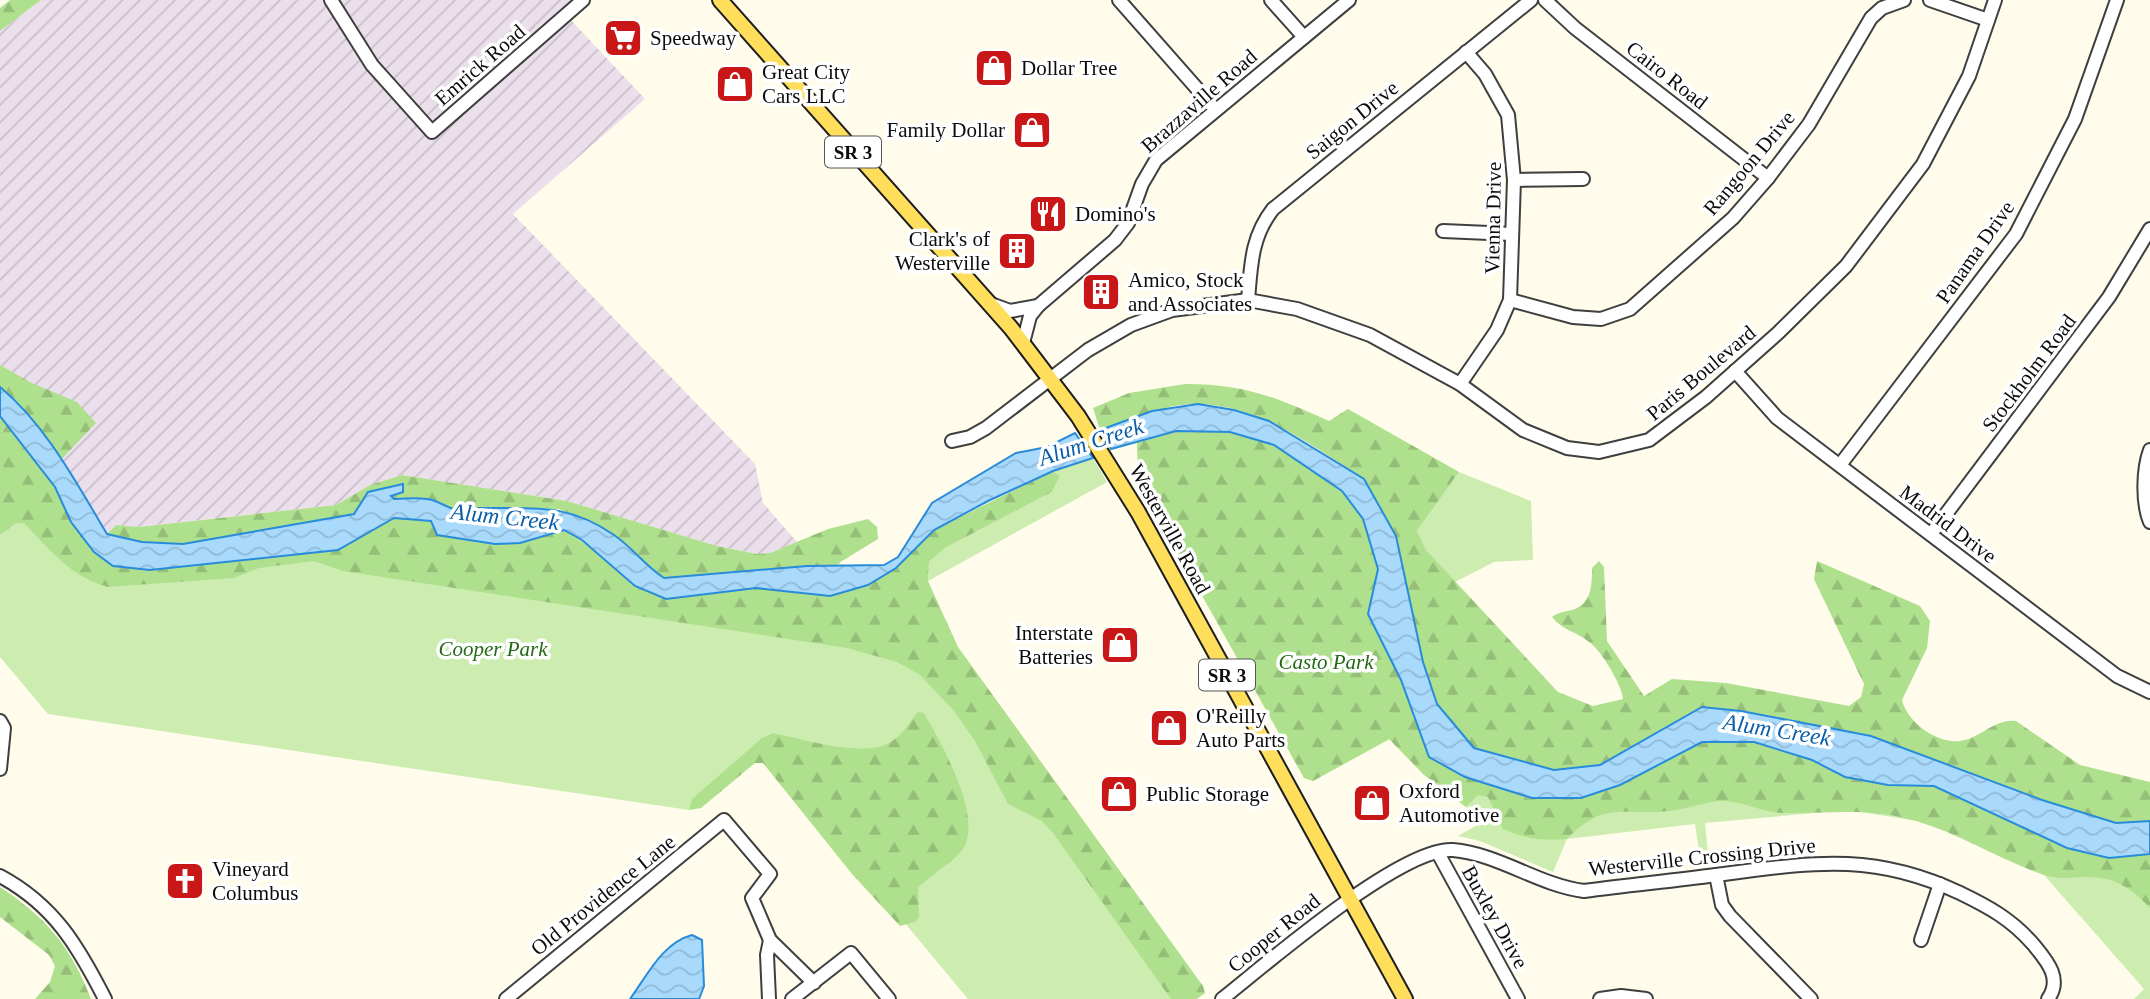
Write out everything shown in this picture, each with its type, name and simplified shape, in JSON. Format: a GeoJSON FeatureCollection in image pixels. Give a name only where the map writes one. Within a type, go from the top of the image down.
{"type":"FeatureCollection","features":[{"type":"Feature","properties":{"kind":"main road","name":"Westerville Road"},"geometry":{"type":"LineString","coordinates":[[720,0],[1023,343],[1079,416],[1112,469],[1405,999]]}},
{"type":"Feature","properties":{"kind":"street","name":"Emrick Road"},"geometry":{"type":"LineString","coordinates":[[331,0],[372,65],[432,132],[583,0]]}},
{"type":"Feature","properties":{"kind":"street"},"geometry":{"type":"LineString","coordinates":[[1119,0],[1215,109]]}},
{"type":"Feature","properties":{"kind":"street"},"geometry":{"type":"LineString","coordinates":[[1271,0],[1304,37]]}},
{"type":"Feature","properties":{"kind":"street","name":"Brazzaville Road"},"geometry":{"type":"LineString","coordinates":[[1023,343],[1030,316],[1038,306],[1115,240],[1128,223],[1142,184],[1156,160],[1349,0]]}},
{"type":"Feature","properties":{"kind":"street","name":"Saigon Drive"},"geometry":{"type":"LineString","coordinates":[[1248,300],[1253,245],[1260,225],[1273,209],[1531,0]]}},
{"type":"Feature","properties":{"kind":"street","name":"Cairo Road"},"geometry":{"type":"LineString","coordinates":[[1545,0],[1575,28],[1769,178]]}},
{"type":"Feature","properties":{"kind":"street","name":"Rangoon Drive"},"geometry":{"type":"LineString","coordinates":[[1510,300],[1573,317],[1601,319],[1630,309],[1732,218],[1769,178],[1809,124],[1871,19],[1882,8],[1904,0]]}},
{"type":"Feature","properties":{"kind":"street"},"geometry":{"type":"LineString","coordinates":[[1930,0],[1988,20]]}},
{"type":"Feature","properties":{"kind":"street","name":"Paris Boulevard"},"geometry":{"type":"LineString","coordinates":[[952,441],[970,437],[986,428],[1088,350],[1131,325],[1172,310],[1248,300],[1326,317],[1382,341],[1460,384],[1523,430],[1567,448],[1599,452],[1650,440],[1735,371],[1824,291],[1923,164],[1969,76],[1995,0]]}},
{"type":"Feature","properties":{"kind":"street","name":"Panama Drive"},"geometry":{"type":"LineString","coordinates":[[1840,466],[2016,234],[2075,119],[2117,0]]}},
{"type":"Feature","properties":{"kind":"street","name":"Vienna Drive"},"geometry":{"type":"LineString","coordinates":[[1460,384],[1497,330],[1510,300],[1514,180],[1508,115],[1485,74],[1466,52]]}},
{"type":"Feature","properties":{"kind":"street"},"geometry":{"type":"LineString","coordinates":[[1514,180],[1583,179]]}},
{"type":"Feature","properties":{"kind":"street","name":"Stockholm Road"},"geometry":{"type":"LineString","coordinates":[[1931,534],[2109,297],[2150,229]]}},
{"type":"Feature","properties":{"kind":"street"},"geometry":{"type":"LineString","coordinates":[[1443,231],[1512,234]]}},
{"type":"Feature","properties":{"kind":"street"},"geometry":{"type":"LineString","coordinates":[[987,303],[1010,311],[1038,306]]}},
{"type":"Feature","properties":{"kind":"street","name":"Madrid Drive"},"geometry":{"type":"LineString","coordinates":[[1735,371],[1777,418],[2117,676],[2150,692]]}},
{"type":"Feature","properties":{"kind":"street"},"geometry":{"type":"LineString","coordinates":[[2150,450],[2146,460],[2146,513],[2150,522]]}},
{"type":"Feature","properties":{"kind":"street"},"geometry":{"type":"LineString","coordinates":[[0,721],[4,728],[0,769]]}},
{"type":"Feature","properties":{"kind":"street","name":"Old Providence Lane"},"geometry":{"type":"LineString","coordinates":[[506,999],[724,820],[770,874],[752,898],[770,940]]}},
{"type":"Feature","properties":{"kind":"street","name":"Westerville Crossing Drive"},"geometry":{"type":"LineString","coordinates":[[1349,897],[1423,857],[1449,849],[1476,854],[1564,888],[1584,891],[1807,862],[1859,863],[1908,872],[2000,912],[2014,923],[2047,961],[2054,976],[2053,992],[2048,999]]}},
{"type":"Feature","properties":{"kind":"street","name":"Buxley Drive"},"geometry":{"type":"LineString","coordinates":[[1438,853],[1518,999]]}},
{"type":"Feature","properties":{"kind":"street"},"geometry":{"type":"LineString","coordinates":[[1716,875],[1722,905],[1730,916],[1811,999]]}},
{"type":"Feature","properties":{"kind":"street"},"geometry":{"type":"LineString","coordinates":[[0,876],[34,897],[64,928],[78,946],[105,999]]}},
{"type":"Feature","properties":{"kind":"street"},"geometry":{"type":"LineString","coordinates":[[1921,940],[1940,884]]}},
{"type":"Feature","properties":{"kind":"street","name":"Cooper Road"},"geometry":{"type":"LineString","coordinates":[[1222,999],[1349,897]]}},
{"type":"Feature","properties":{"kind":"street"},"geometry":{"type":"LineString","coordinates":[[770,940],[814,983]]}},
{"type":"Feature","properties":{"kind":"street"},"geometry":{"type":"LineString","coordinates":[[769,999],[767,955],[770,940]]}},
{"type":"Feature","properties":{"kind":"street"},"geometry":{"type":"LineString","coordinates":[[792,999],[851,953],[889,999]]}},
{"type":"Feature","properties":{"kind":"street"},"geometry":{"type":"LineString","coordinates":[[1600,999],[1621,996],[1646,999]]}},
{"type":"Feature","properties":{"kind":"shaded area"},"geometry":{"type":"Polygon","coordinates":[[[41,0],[588,0],[568,17],[645,99],[513,214],[755,464],[763,503],[797,542],[770,553],[757,554],[717,546],[567,501],[402,475],[370,485],[336,505],[137,527],[116,525],[107,534],[60,461],[96,423],[0,365],[0,31],[41,0]]]}},
{"type":"Feature","properties":{"kind":"green space"},"geometry":{"type":"Polygon","coordinates":[[[10,0],[41,0],[0,31],[0,8],[10,0]]]}},
{"type":"Feature","properties":{"kind":"green space"},"geometry":{"type":"Polygon","coordinates":[[[0,365],[32,383],[77,402],[96,423],[60,461],[33,422],[0,387],[0,365]]]}},
{"type":"Feature","properties":{"kind":"green space"},"geometry":{"type":"Polygon","coordinates":[[[1185,384],[1243,389],[1329,421],[1348,409],[1459,472],[1417,531],[1426,550],[1558,692],[1593,706],[1623,699],[1615,677],[1599,652],[1552,617],[1575,609],[1585,602],[1591,586],[1592,568],[1599,561],[1604,567],[1607,641],[1644,696],[1672,679],[1726,683],[1849,706],[1861,697],[1864,684],[1814,579],[1817,561],[1920,606],[1930,621],[1927,648],[1902,700],[1910,716],[1924,730],[1942,739],[1960,741],[2001,722],[2016,721],[2080,765],[2150,782],[2150,821],[2116,823],[2042,800],[1871,736],[1741,711],[1649,738],[1600,765],[1554,770],[1474,748],[1437,705],[1364,479],[1286,430],[1244,412],[1222,406],[1174,406],[1100,430],[1093,408],[1129,393],[1185,384]]]}},
{"type":"Feature","properties":{"kind":"green space"},"geometry":{"type":"Polygon","coordinates":[[[0,417],[55,487],[71,522],[94,552],[113,566],[150,570],[338,550],[394,518],[431,521],[520,543],[564,530],[666,599],[756,588],[830,596],[896,568],[934,530],[1053,471],[1060,476],[1052,492],[945,548],[929,562],[928,581],[958,647],[1203,986],[1205,993],[1197,999],[1171,999],[1053,833],[1042,821],[1008,804],[975,741],[954,711],[920,675],[897,662],[847,648],[343,571],[314,561],[259,568],[234,578],[108,587],[72,570],[24,523],[16,523],[0,535],[0,417]]]}},
{"type":"Feature","properties":{"kind":"green space","name":"Casto Park"},"geometry":{"type":"Polygon","coordinates":[[[1176,431],[1230,432],[1274,445],[1342,491],[1363,519],[1379,569],[1368,615],[1401,680],[1429,757],[1465,777],[1532,798],[1665,759],[1702,742],[1754,742],[1812,760],[1845,777],[1888,785],[1934,786],[2067,848],[2109,858],[2150,854],[2150,908],[2137,895],[2114,881],[2096,877],[2049,877],[1933,826],[1882,814],[1777,813],[1720,801],[1669,811],[1604,814],[1580,827],[1567,839],[1542,839],[1503,829],[1488,797],[1478,795],[1466,807],[1424,775],[1389,739],[1313,781],[1304,778],[1138,481],[1137,443],[1176,431]]]}},
{"type":"Feature","properties":{"kind":"green space"},"geometry":{"type":"Polygon","coordinates":[[[1093,458],[1107,482],[928,581],[929,562],[945,548],[1052,492],[1060,476],[1053,471],[1093,458]]]}},
{"type":"Feature","properties":{"kind":"green space"},"geometry":{"type":"Polygon","coordinates":[[[1459,472],[1531,501],[1533,560],[1494,562],[1455,582],[1426,551],[1417,531],[1459,472]]]}},
{"type":"Feature","properties":{"kind":"green space"},"geometry":{"type":"Polygon","coordinates":[[[402,475],[567,501],[717,546],[757,554],[770,553],[828,529],[868,519],[877,527],[878,539],[834,566],[664,578],[616,536],[559,509],[478,508],[470,513],[445,508],[435,500],[394,499],[368,492],[355,514],[183,544],[142,542],[107,534],[116,525],[138,527],[336,505],[370,485],[402,475]]]}},
{"type":"Feature","properties":{"kind":"green space","name":"Cooper Park"},"geometry":{"type":"Polygon","coordinates":[[[0,508],[118,558],[351,517],[434,514],[828,571],[814,556],[835,558],[946,678],[977,728],[1178,999],[968,999],[761,750],[689,810],[48,714],[0,657],[0,508]]]}},
{"type":"Feature","properties":{"kind":"green space","name":"Casto Park"},"geometry":{"type":"Polygon","coordinates":[[[1179,536],[1394,609],[1394,689],[1615,767],[2150,840],[2150,999],[2134,999],[2144,989],[2044,875],[1958,835],[1917,821],[1848,810],[1705,823],[1709,864],[1701,865],[1695,824],[1567,839],[1553,872],[1480,841],[1458,836],[1486,820],[1445,793],[1390,739],[1313,781],[1179,536]]]}},
{"type":"Feature","properties":{"kind":"green space"},"geometry":{"type":"Polygon","coordinates":[[[918,712],[924,713],[949,760],[964,799],[968,835],[959,854],[918,888],[919,917],[915,922],[900,926],[852,874],[763,763],[755,763],[701,808],[689,810],[692,799],[762,738],[773,733],[831,746],[876,748],[896,738],[918,712]]]}},
{"type":"Feature","properties":{"kind":"green space"},"geometry":{"type":"Polygon","coordinates":[[[0,887],[31,910],[56,935],[75,964],[91,999],[35,999],[50,982],[55,966],[49,955],[0,917],[0,887]]]}},
{"type":"Feature","properties":{"kind":"water","name":"Alum Creek"},"geometry":{"type":"Polygon","coordinates":[[[0,387],[17,402],[46,437],[107,534],[142,542],[183,544],[354,514],[368,492],[403,484],[403,492],[391,496],[394,499],[431,499],[467,512],[478,508],[533,508],[580,517],[614,535],[664,578],[807,566],[884,565],[898,557],[932,503],[1016,453],[1047,447],[1075,433],[1093,458],[1053,471],[988,501],[934,530],[896,568],[868,585],[830,596],[756,588],[666,599],[635,586],[582,540],[564,530],[520,543],[495,544],[437,535],[431,521],[394,518],[338,550],[150,570],[113,566],[94,552],[71,522],[55,487],[0,416],[0,387]]]}},
{"type":"Feature","properties":{"kind":"water","name":"Alum Creek"},"geometry":{"type":"Polygon","coordinates":[[[1198,404],[1234,410],[1269,421],[1364,479],[1396,536],[1423,662],[1437,704],[1474,748],[1554,770],[1600,765],[1702,707],[1741,711],[1871,736],[2042,800],[2116,823],[2150,821],[2150,854],[2109,858],[2067,848],[1934,786],[1888,785],[1845,777],[1812,760],[1754,742],[1702,742],[1620,785],[1581,798],[1532,798],[1465,777],[1429,757],[1401,680],[1368,614],[1378,569],[1363,519],[1342,491],[1274,445],[1230,432],[1176,431],[1111,449],[1100,430],[1152,411],[1198,404]]]}},
{"type":"Feature","properties":{"kind":"water"},"geometry":{"type":"Polygon","coordinates":[[[692,935],[702,940],[704,986],[699,999],[630,999],[664,953],[681,939],[692,935]]]}},
{"type":"Feature","properties":{"kind":"place","name":"Speedway"},"geometry":{"type":"Point","coordinates":[623,38]}},
{"type":"Feature","properties":{"kind":"place","name":"Dollar Tree"},"geometry":{"type":"Point","coordinates":[994,68]}},
{"type":"Feature","properties":{"kind":"place","name":"Great City Cars LLC"},"geometry":{"type":"Point","coordinates":[735,84]}},
{"type":"Feature","properties":{"kind":"place","name":"Family Dollar"},"geometry":{"type":"Point","coordinates":[1032,130]}},
{"type":"Feature","properties":{"kind":"place","name":"Domino's"},"geometry":{"type":"Point","coordinates":[1048,214]}},
{"type":"Feature","properties":{"kind":"place","name":"Clark's of Westerville"},"geometry":{"type":"Point","coordinates":[1017,251]}},
{"type":"Feature","properties":{"kind":"place","name":"Amico, Stock and Associates"},"geometry":{"type":"Point","coordinates":[1101,292]}},
{"type":"Feature","properties":{"kind":"place","name":"Interstate Batteries"},"geometry":{"type":"Point","coordinates":[1120,645]}},
{"type":"Feature","properties":{"kind":"place","name":"O'Reilly Auto Parts"},"geometry":{"type":"Point","coordinates":[1169,728]}},
{"type":"Feature","properties":{"kind":"place","name":"Public Storage"},"geometry":{"type":"Point","coordinates":[1119,794]}},
{"type":"Feature","properties":{"kind":"place","name":"Oxford Automotive"},"geometry":{"type":"Point","coordinates":[1372,803]}},
{"type":"Feature","properties":{"kind":"place","name":"Vineyard Columbus"},"geometry":{"type":"Point","coordinates":[185,881]}}]}
